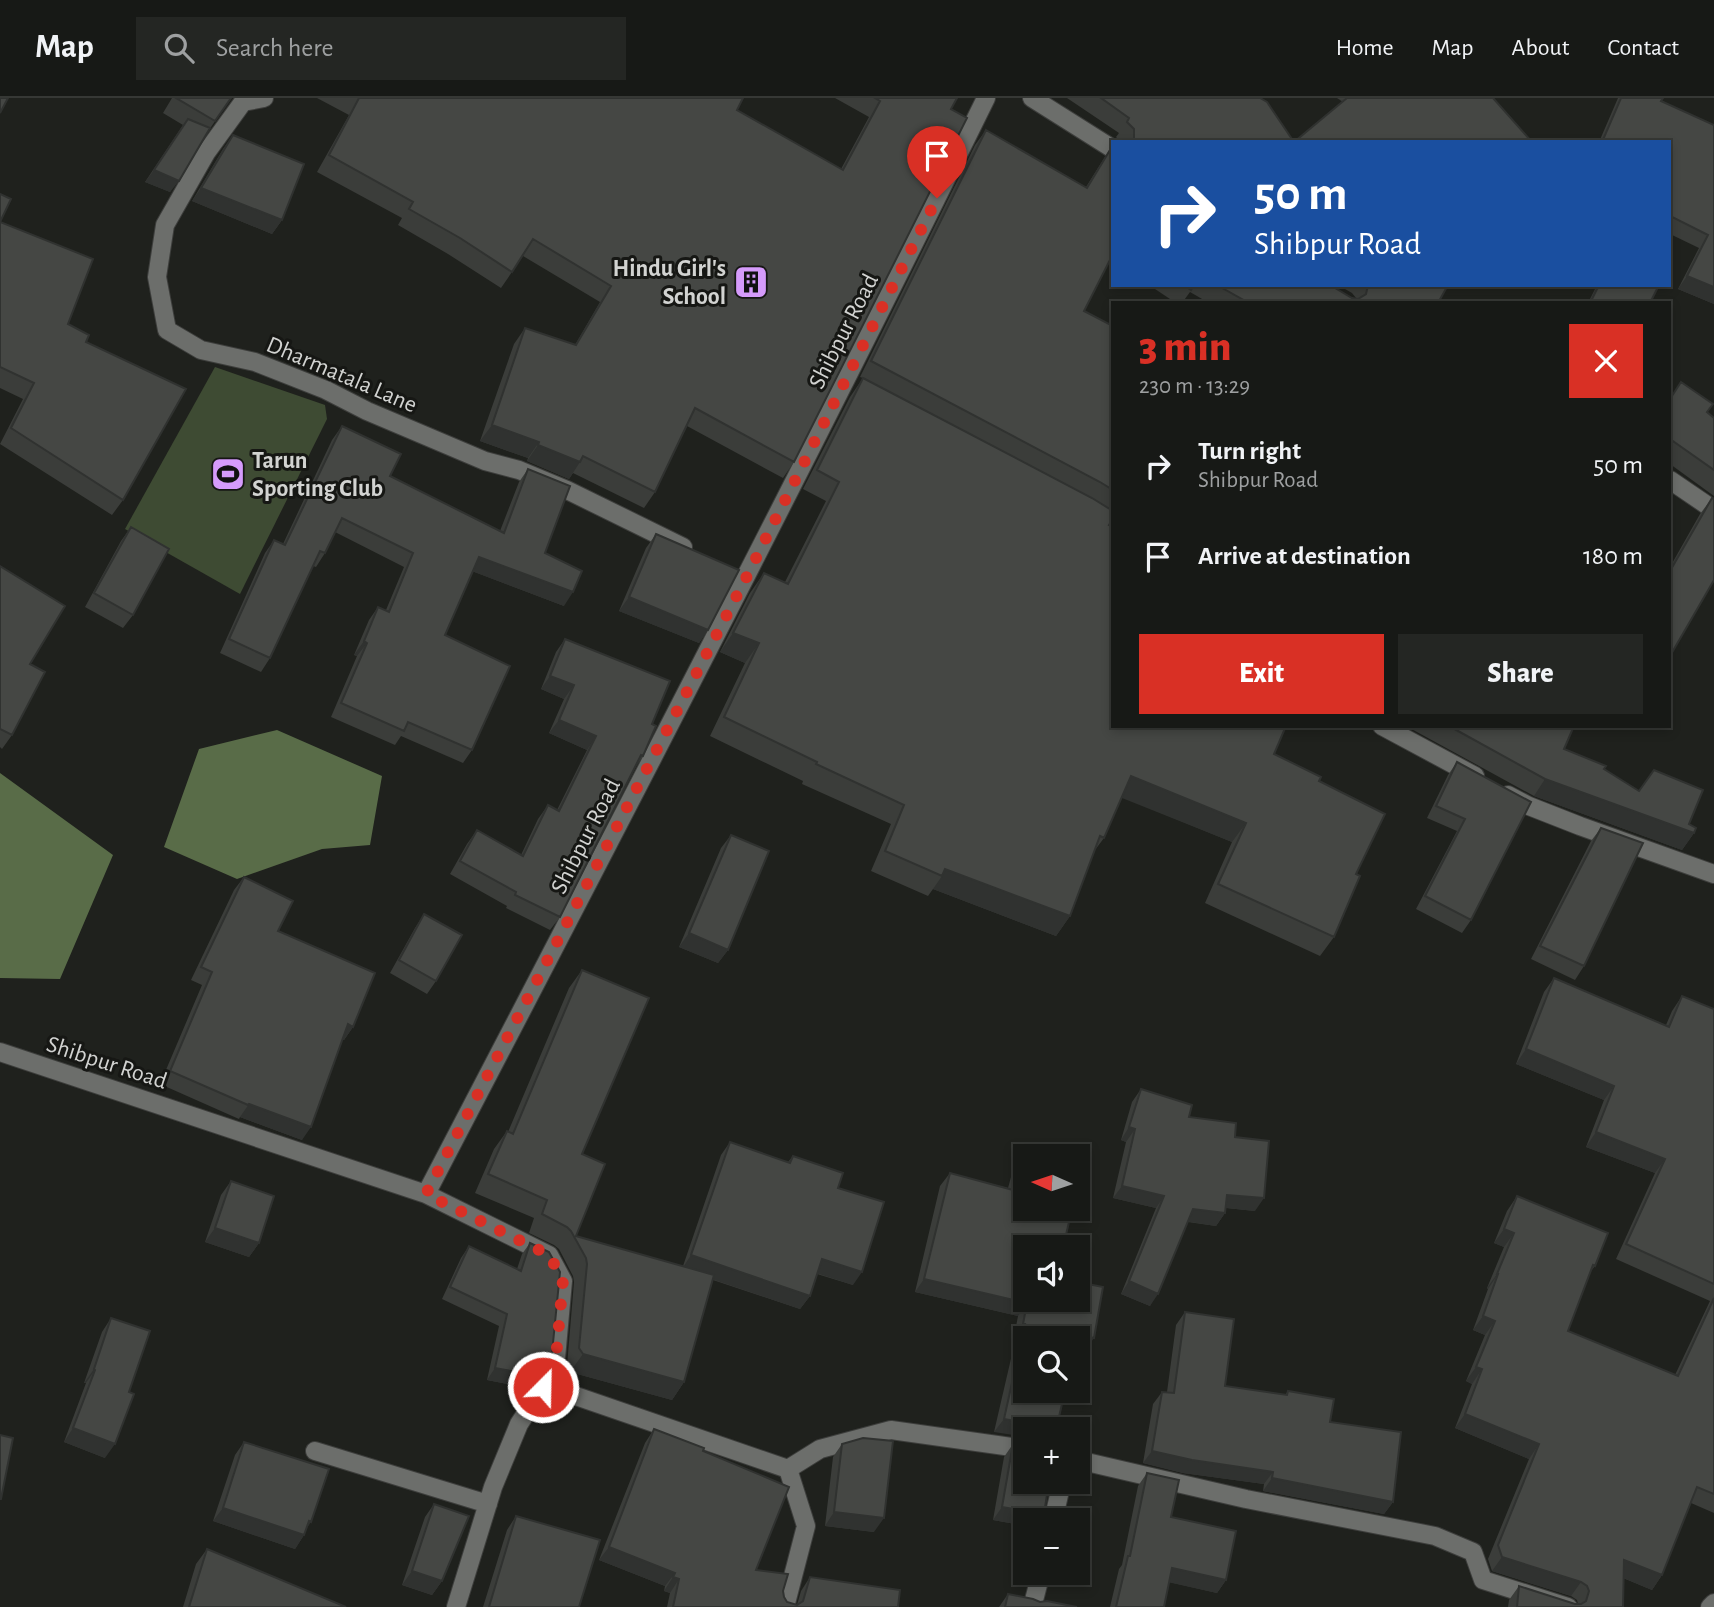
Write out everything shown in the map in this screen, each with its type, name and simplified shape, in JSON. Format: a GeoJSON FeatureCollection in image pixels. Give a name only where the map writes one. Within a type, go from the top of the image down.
{"type":"FeatureCollection","features":[{"type":"Feature","properties":{"kind":"street","name":"Shibpur Road"},"geometry":{"type":"LineString","coordinates":[[0,1052],[426,1194],[740,575],[851,386],[986,98]]}},
{"type":"Feature","properties":{"kind":"street"},"geometry":{"type":"LineString","coordinates":[[1032,98],[1111,148]]}},
{"type":"Feature","properties":{"kind":"street","name":"Dharmatala Lane"},"geometry":{"type":"LineString","coordinates":[[257,99],[243,103],[206,153],[165,225],[157,277],[167,330],[201,350],[255,362],[326,390],[367,411],[485,461],[519,470],[567,490],[698,555]]}},
{"type":"Feature","properties":{"kind":"street"},"geometry":{"type":"LineString","coordinates":[[1671,481],[1714,510]]}},
{"type":"Feature","properties":{"kind":"street"},"geometry":{"type":"LineString","coordinates":[[1386,728],[1528,806],[1714,874]]}},
{"type":"Feature","properties":{"kind":"street"},"geometry":{"type":"LineString","coordinates":[[426,1194],[549,1255],[563,1280],[555,1369],[519,1424],[493,1487],[456,1607]]}},
{"type":"Feature","properties":{"kind":"street"},"geometry":{"type":"LineString","coordinates":[[555,1369],[570,1394],[789,1469]]}},
{"type":"Feature","properties":{"kind":"street"},"geometry":{"type":"LineString","coordinates":[[789,1469],[820,1449],[891,1430],[1013,1447]]}},
{"type":"Feature","properties":{"kind":"street"},"geometry":{"type":"LineString","coordinates":[[315,1451],[488,1504]]}},
{"type":"Feature","properties":{"kind":"street"},"geometry":{"type":"LineString","coordinates":[[1090,1464],[1246,1499],[1435,1536],[1473,1552],[1483,1580],[1567,1607]]}},
{"type":"Feature","properties":{"kind":"street"},"geometry":{"type":"LineString","coordinates":[[785,1607],[806,1526],[789,1469]]}},
{"type":"Feature","properties":{"kind":"street"},"geometry":{"type":"LineString","coordinates":[[1033,1604],[1038,1585]]}},
{"type":"Feature","properties":{"kind":"street"},"geometry":{"type":"LineString","coordinates":[[1710,1607],[1714,1603]]}},
{"type":"Feature","properties":{"kind":"shaded area","name":"Tarun Sporting Club"},"geometry":{"type":"Polygon","coordinates":[[[215,367],[325,405],[327,419],[240,594],[125,529],[215,367]]]}},
{"type":"Feature","properties":{"kind":"shaded area"},"geometry":{"type":"Polygon","coordinates":[[[277,730],[382,776],[370,845],[322,849],[237,879],[164,847],[199,749],[277,730]]]}},
{"type":"Feature","properties":{"kind":"shaded area"},"geometry":{"type":"Polygon","coordinates":[[[0,773],[113,855],[60,979],[0,978],[0,773]]]}},
{"type":"Feature","properties":{"kind":"building"},"geometry":{"type":"Polygon","coordinates":[[[0,98],[8,98],[0,113],[0,98]]]}},
{"type":"Feature","properties":{"kind":"building"},"geometry":{"type":"Polygon","coordinates":[[[176,98],[231,98],[215,121],[176,98]]]}},
{"type":"Feature","properties":{"kind":"building"},"geometry":{"type":"Polygon","coordinates":[[[359,98],[743,98],[737,110],[843,170],[880,101],[875,98],[957,98],[951,109],[967,118],[794,462],[695,408],[655,492],[583,456],[580,462],[538,445],[539,442],[492,425],[525,328],[576,345],[611,286],[533,239],[512,272],[409,209],[413,202],[329,155],[359,98]]]}},
{"type":"Feature","properties":{"kind":"building"},"geometry":{"type":"Polygon","coordinates":[[[1101,98],[1260,98],[1267,102],[1293,140],[1133,140],[1134,129],[1127,122],[1129,118],[1101,98]]]}},
{"type":"Feature","properties":{"kind":"building"},"geometry":{"type":"Polygon","coordinates":[[[1347,98],[1493,98],[1530,140],[1296,140],[1347,98]]]}},
{"type":"Feature","properties":{"kind":"building"},"geometry":{"type":"Polygon","coordinates":[[[1621,98],[1663,98],[1661,101],[1714,125],[1714,287],[1687,276],[1708,235],[1671,216],[1671,140],[1603,140],[1621,98]]]}},
{"type":"Feature","properties":{"kind":"building"},"geometry":{"type":"Polygon","coordinates":[[[188,119],[210,128],[179,181],[154,170],[188,119]]]}},
{"type":"Feature","properties":{"kind":"building"},"geometry":{"type":"Polygon","coordinates":[[[986,130],[1087,188],[1111,148],[1111,258],[1084,311],[1111,325],[1111,489],[871,361],[986,130]]]}},
{"type":"Feature","properties":{"kind":"building"},"geometry":{"type":"Polygon","coordinates":[[[233,135],[304,164],[282,220],[201,188],[233,135]]]}},
{"type":"Feature","properties":{"kind":"building"},"geometry":{"type":"Polygon","coordinates":[[[0,194],[11,199],[0,222],[0,194]]]}},
{"type":"Feature","properties":{"kind":"building"},"geometry":{"type":"Polygon","coordinates":[[[0,222],[93,259],[68,324],[89,335],[86,342],[186,389],[123,500],[11,428],[34,383],[0,367],[0,222]]]}},
{"type":"Feature","properties":{"kind":"building"},"geometry":{"type":"Polygon","coordinates":[[[1221,287],[1333,287],[1358,299],[1366,294],[1368,287],[1447,287],[1439,301],[1245,301],[1221,287]]]}},
{"type":"Feature","properties":{"kind":"building"},"geometry":{"type":"Polygon","coordinates":[[[1598,287],[1658,287],[1651,301],[1591,301],[1598,287]]]}},
{"type":"Feature","properties":{"kind":"building"},"geometry":{"type":"Polygon","coordinates":[[[863,378],[1111,510],[1111,728],[1285,728],[1274,754],[1321,777],[1319,781],[1385,814],[1356,874],[1360,876],[1334,937],[1218,884],[1246,823],[1131,776],[1104,838],[1100,836],[1070,916],[945,869],[942,876],[885,851],[904,805],[724,717],[759,643],[733,633],[764,573],[788,584],[839,482],[817,470],[863,378]]]}},
{"type":"Feature","properties":{"kind":"building"},"geometry":{"type":"Polygon","coordinates":[[[1681,382],[1713,404],[1707,412],[1714,418],[1714,470],[1671,440],[1671,397],[1681,382]]]}},
{"type":"Feature","properties":{"kind":"building"},"geometry":{"type":"Polygon","coordinates":[[[342,426],[401,454],[390,476],[504,533],[528,469],[570,486],[545,553],[582,571],[573,592],[479,557],[445,635],[510,666],[472,750],[408,722],[404,731],[341,703],[367,643],[364,641],[378,607],[389,612],[413,553],[342,518],[325,553],[320,551],[270,658],[229,639],[274,540],[285,545],[342,426]]]}},
{"type":"Feature","properties":{"kind":"building"},"geometry":{"type":"Polygon","coordinates":[[[1712,498],[1714,499],[1714,580],[1671,654],[1671,569],[1712,498]]]}},
{"type":"Feature","properties":{"kind":"building"},"geometry":{"type":"Polygon","coordinates":[[[131,527],[169,549],[133,615],[94,593],[131,527]]]}},
{"type":"Feature","properties":{"kind":"building"},"geometry":{"type":"Polygon","coordinates":[[[656,534],[739,570],[708,630],[629,597],[656,534]]]}},
{"type":"Feature","properties":{"kind":"building"},"geometry":{"type":"Polygon","coordinates":[[[0,566],[65,606],[30,664],[45,672],[12,735],[0,729],[0,566]]]}},
{"type":"Feature","properties":{"kind":"building"},"geometry":{"type":"Polygon","coordinates":[[[565,639],[670,681],[652,724],[656,726],[643,756],[641,755],[560,917],[515,895],[516,892],[460,861],[477,830],[523,856],[548,805],[559,811],[596,736],[559,720],[574,685],[550,676],[565,639]]]}},
{"type":"Feature","properties":{"kind":"building"},"geometry":{"type":"Polygon","coordinates":[[[1453,728],[1573,728],[1564,749],[1606,766],[1604,769],[1639,791],[1654,770],[1703,790],[1689,824],[1696,828],[1694,833],[1545,779],[1453,728]]]}},
{"type":"Feature","properties":{"kind":"building"},"geometry":{"type":"Polygon","coordinates":[[[1457,762],[1531,802],[1471,920],[1425,896],[1465,819],[1436,806],[1457,762]]]}},
{"type":"Feature","properties":{"kind":"building"},"geometry":{"type":"Polygon","coordinates":[[[1601,828],[1643,843],[1584,966],[1540,946],[1601,828]]]}},
{"type":"Feature","properties":{"kind":"building"},"geometry":{"type":"Polygon","coordinates":[[[731,835],[769,851],[728,950],[689,933],[731,835]]]}},
{"type":"Feature","properties":{"kind":"building"},"geometry":{"type":"Polygon","coordinates":[[[244,877],[293,901],[278,931],[375,973],[353,1027],[348,1024],[311,1127],[248,1105],[170,1071],[212,972],[201,967],[244,877]]]}},
{"type":"Feature","properties":{"kind":"building"},"geometry":{"type":"Polygon","coordinates":[[[424,914],[462,935],[436,981],[399,960],[424,914]]]}},
{"type":"Feature","properties":{"kind":"building"},"geometry":{"type":"Polygon","coordinates":[[[582,970],[649,998],[582,1154],[605,1164],[576,1236],[714,1275],[684,1382],[583,1354],[579,1348],[586,1258],[567,1227],[542,1214],[547,1200],[488,1174],[507,1131],[513,1134],[582,970]]]}},
{"type":"Feature","properties":{"kind":"building"},"geometry":{"type":"Polygon","coordinates":[[[1554,978],[1669,1027],[1682,996],[1714,1009],[1714,1284],[1626,1244],[1665,1159],[1596,1132],[1614,1086],[1526,1049],[1554,978]]]}},
{"type":"Feature","properties":{"kind":"building"},"geometry":{"type":"Polygon","coordinates":[[[1141,1089],[1192,1105],[1189,1117],[1236,1123],[1235,1137],[1269,1141],[1264,1198],[1227,1195],[1225,1213],[1193,1209],[1158,1294],[1129,1281],[1164,1196],[1122,1186],[1135,1129],[1129,1127],[1141,1089]]]}},
{"type":"Feature","properties":{"kind":"building"},"geometry":{"type":"Polygon","coordinates":[[[730,1142],[790,1163],[793,1156],[843,1173],[838,1188],[884,1202],[862,1272],[822,1259],[810,1296],[691,1255],[730,1142]]]}},
{"type":"Feature","properties":{"kind":"building"},"geometry":{"type":"Polygon","coordinates":[[[950,1173],[1013,1190],[1013,1222],[1069,1222],[1066,1235],[1013,1235],[1013,1300],[924,1279],[950,1173]]]}},
{"type":"Feature","properties":{"kind":"building"},"geometry":{"type":"Polygon","coordinates":[[[231,1181],[274,1196],[259,1243],[215,1228],[231,1181]]]}},
{"type":"Feature","properties":{"kind":"building"},"geometry":{"type":"Polygon","coordinates":[[[1517,1196],[1608,1233],[1568,1331],[1678,1376],[1714,1298],[1714,1494],[1697,1487],[1662,1575],[1624,1560],[1623,1607],[1517,1607],[1519,1586],[1575,1604],[1586,1601],[1589,1591],[1581,1582],[1502,1557],[1498,1545],[1539,1444],[1465,1414],[1482,1369],[1476,1367],[1495,1321],[1483,1316],[1514,1233],[1504,1229],[1517,1196]]]}},
{"type":"Feature","properties":{"kind":"building"},"geometry":{"type":"Polygon","coordinates":[[[530,1243],[549,1252],[560,1272],[552,1353],[537,1376],[495,1368],[507,1314],[450,1287],[469,1246],[521,1271],[530,1243]]]}},
{"type":"Feature","properties":{"kind":"building"},"geometry":{"type":"Polygon","coordinates":[[[1090,1284],[1103,1287],[1094,1338],[1090,1337],[1090,1326],[1023,1324],[1025,1312],[1090,1312],[1090,1284]]]}},
{"type":"Feature","properties":{"kind":"building"},"geometry":{"type":"Polygon","coordinates":[[[1185,1312],[1234,1319],[1225,1386],[1287,1395],[1288,1391],[1334,1399],[1330,1422],[1401,1432],[1393,1502],[1272,1478],[1273,1472],[1152,1451],[1162,1392],[1174,1393],[1185,1312]]]}},
{"type":"Feature","properties":{"kind":"building"},"geometry":{"type":"Polygon","coordinates":[[[111,1318],[150,1331],[129,1392],[134,1394],[115,1444],[73,1428],[111,1318]]]}},
{"type":"Feature","properties":{"kind":"building"},"geometry":{"type":"Polygon","coordinates":[[[1013,1378],[1013,1403],[1062,1403],[1059,1417],[1004,1419],[1013,1378]]]}},
{"type":"Feature","properties":{"kind":"building"},"geometry":{"type":"Polygon","coordinates":[[[654,1429],[704,1448],[703,1451],[789,1487],[756,1570],[788,1574],[783,1591],[787,1602],[797,1605],[803,1601],[810,1577],[900,1590],[898,1607],[673,1607],[679,1579],[673,1577],[675,1573],[609,1547],[654,1429]]]}},
{"type":"Feature","properties":{"kind":"building"},"geometry":{"type":"Polygon","coordinates":[[[0,1435],[13,1438],[1,1499],[0,1499],[0,1435]]]}},
{"type":"Feature","properties":{"kind":"building"},"geometry":{"type":"Polygon","coordinates":[[[863,1438],[893,1441],[884,1518],[834,1512],[842,1444],[863,1438]]]}},
{"type":"Feature","properties":{"kind":"building"},"geometry":{"type":"Polygon","coordinates":[[[244,1442],[329,1469],[304,1535],[223,1508],[244,1442]]]}},
{"type":"Feature","properties":{"kind":"building"},"geometry":{"type":"Polygon","coordinates":[[[1013,1444],[1013,1494],[1047,1494],[1045,1508],[1002,1507],[1013,1444]]]}},
{"type":"Feature","properties":{"kind":"building"},"geometry":{"type":"Polygon","coordinates":[[[1147,1473],[1179,1480],[1171,1517],[1236,1531],[1226,1580],[1172,1568],[1164,1607],[1116,1607],[1130,1556],[1147,1473]]]}},
{"type":"Feature","properties":{"kind":"building"},"geometry":{"type":"Polygon","coordinates":[[[434,1504],[469,1516],[442,1581],[412,1571],[434,1504]]]}},
{"type":"Feature","properties":{"kind":"building"},"geometry":{"type":"Polygon","coordinates":[[[516,1516],[600,1540],[579,1607],[489,1607],[516,1516]]]}},
{"type":"Feature","properties":{"kind":"building"},"geometry":{"type":"Polygon","coordinates":[[[207,1549],[346,1607],[189,1607],[207,1549]]]}},
{"type":"Feature","properties":{"kind":"building"},"geometry":{"type":"Polygon","coordinates":[[[1008,1594],[1040,1602],[1077,1607],[1005,1607],[1008,1594]]]}},
{"type":"Feature","properties":{"kind":"place","name":"Hindu Girl's School"},"geometry":{"type":"Point","coordinates":[751,282]}},
{"type":"Feature","properties":{"kind":"place","name":"Tarun Sporting Club"},"geometry":{"type":"Point","coordinates":[228,474]}},
{"type":"Feature","properties":{"kind":"route"},"geometry":{"type":"LineString","coordinates":[[543,1387],[555,1369],[563,1280],[549,1255],[426,1194],[746,578],[937,198]]}}]}
